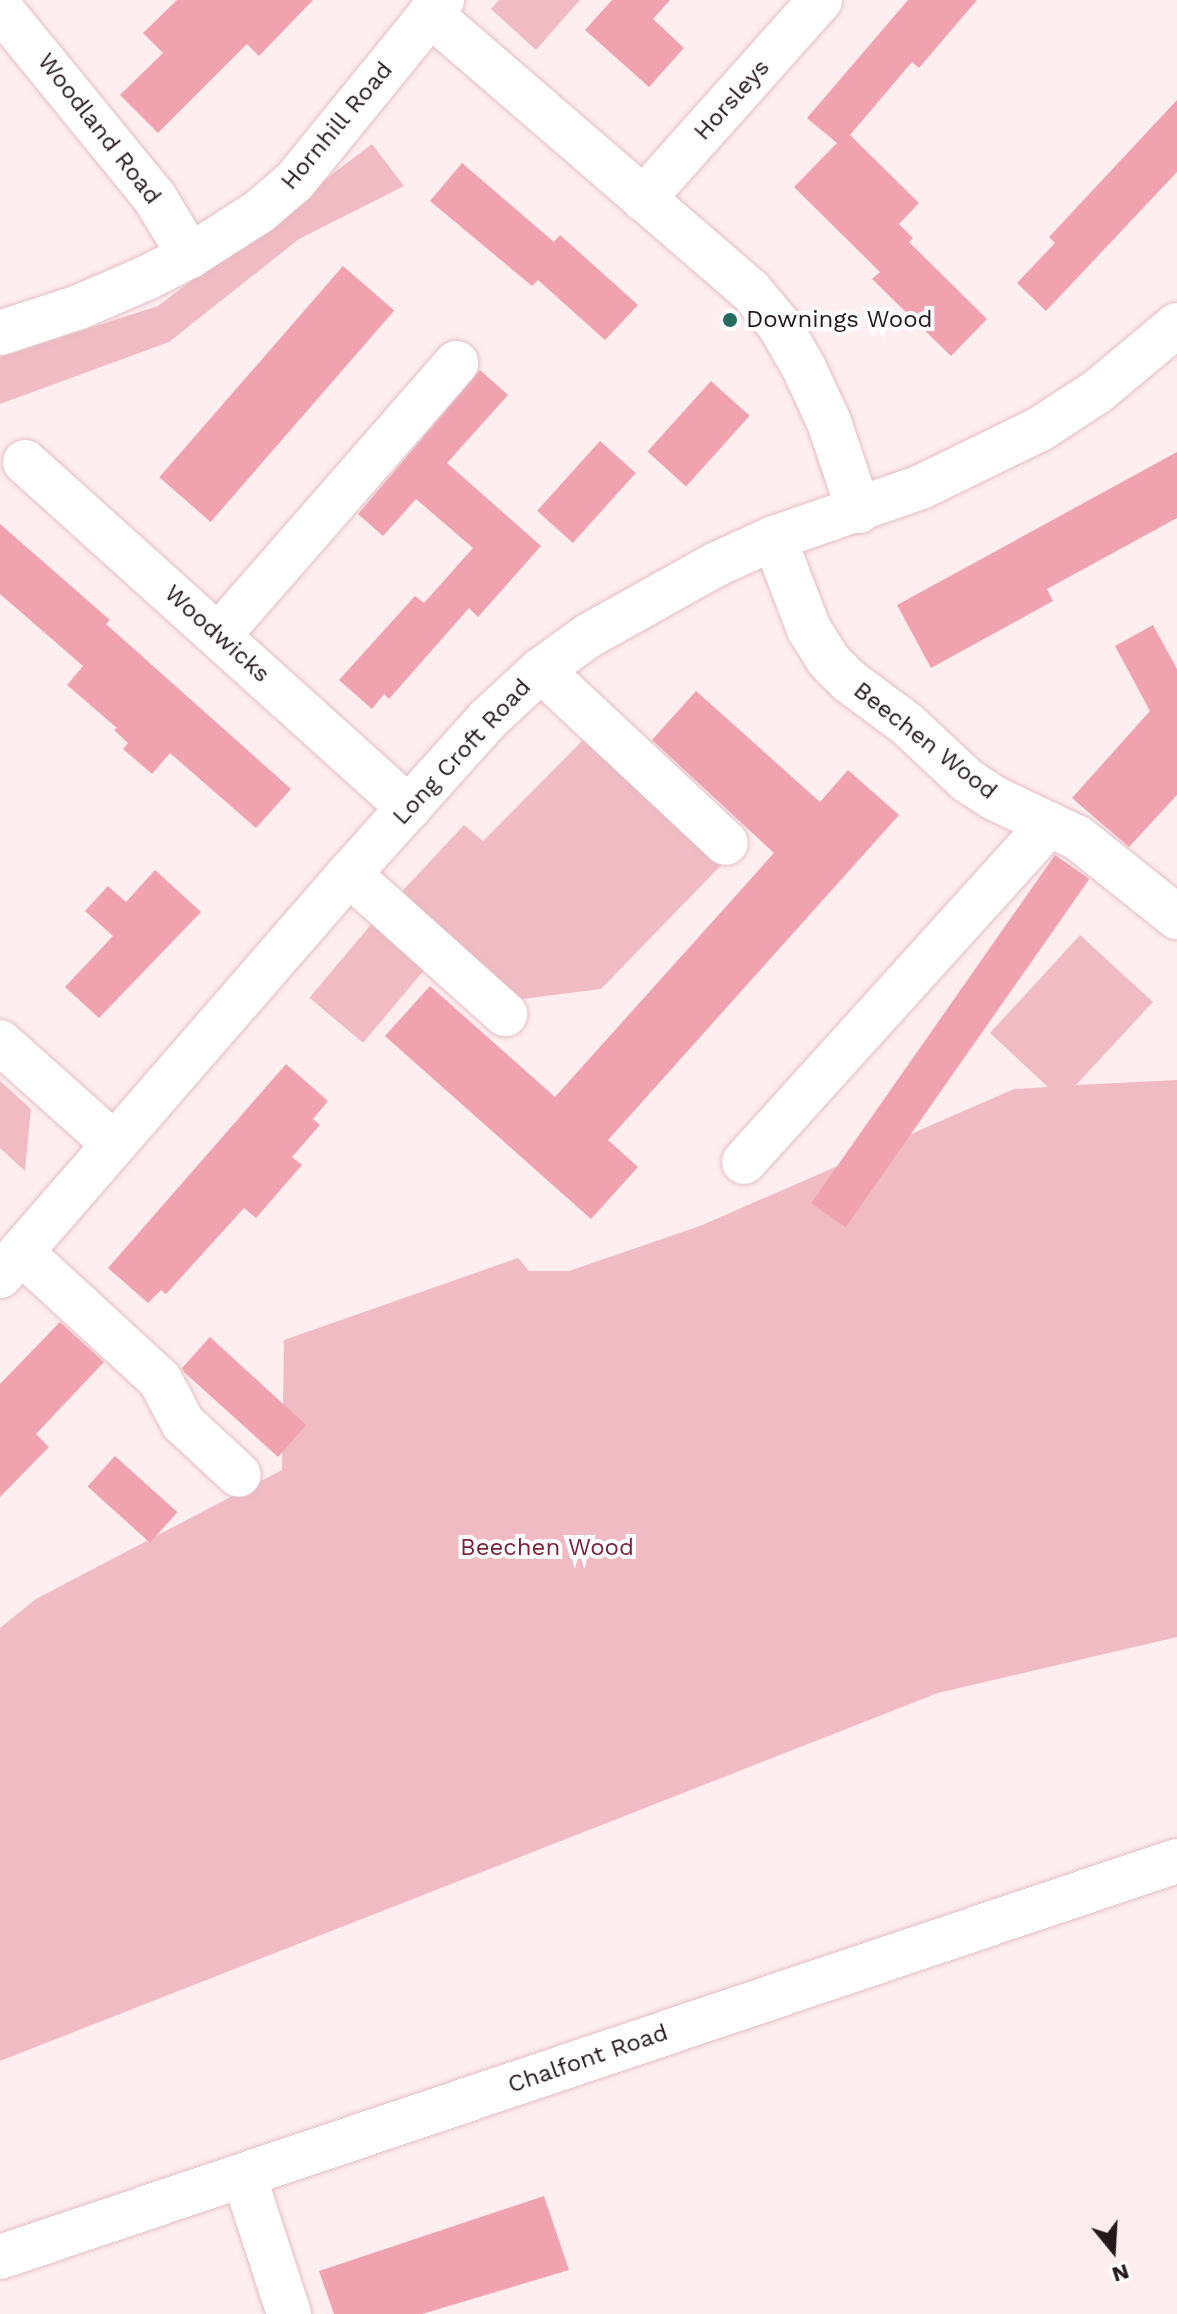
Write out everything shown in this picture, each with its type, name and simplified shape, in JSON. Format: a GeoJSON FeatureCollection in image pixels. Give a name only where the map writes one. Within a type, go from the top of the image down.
{"type":"FeatureCollection","features":[{"type":"Feature","properties":{"kind":"street","name":"Horsleys"},"geometry":{"type":"LineString","coordinates":[[643,199],[820,0]]}},
{"type":"Feature","properties":{"kind":"street"},"geometry":{"type":"LineString","coordinates":[[436,7],[643,199],[750,290],[780,326],[804,368],[829,422],[859,511]]}},
{"type":"Feature","properties":{"kind":"street","name":"Hornhill Road"},"geometry":{"type":"LineString","coordinates":[[0,333],[79,307],[190,256],[260,211],[294,182],[436,7]]}},
{"type":"Feature","properties":{"kind":"street","name":"Woodland Road"},"geometry":{"type":"LineString","coordinates":[[0,8],[155,198],[190,256]]}},
{"type":"Feature","properties":{"kind":"street","name":"Long Croft Road"},"geometry":{"type":"LineString","coordinates":[[10,1264],[349,874],[487,720],[541,670],[588,636],[652,598],[774,538],[859,511],[936,481],[1040,429],[1098,391],[1177,325]]}},
{"type":"Feature","properties":{"kind":"street"},"geometry":{"type":"LineString","coordinates":[[219,635],[456,363]]}},
{"type":"Feature","properties":{"kind":"street","name":"Woodwicks"},"geometry":{"type":"LineString","coordinates":[[25,462],[409,808]]}},
{"type":"Feature","properties":{"kind":"street","name":"Beechen Wood"},"geometry":{"type":"LineString","coordinates":[[774,538],[809,629],[838,670],[867,697],[907,724],[968,781],[994,798],[1078,838],[1172,903]]}},
{"type":"Feature","properties":{"kind":"street"},"geometry":{"type":"LineString","coordinates":[[541,670],[726,843]]}},
{"type":"Feature","properties":{"kind":"street"},"geometry":{"type":"LineString","coordinates":[[744,1162],[1049,824]]}},
{"type":"Feature","properties":{"kind":"street"},"geometry":{"type":"LineString","coordinates":[[349,874],[505,1014]]}},
{"type":"Feature","properties":{"kind":"street"},"geometry":{"type":"LineString","coordinates":[[0,1042],[113,1143]]}},
{"type":"Feature","properties":{"kind":"street"},"geometry":{"type":"LineString","coordinates":[[10,1264],[160,1380],[183,1423],[239,1475]]}},
{"type":"Feature","properties":{"kind":"street","name":"Chalfont Road"},"geometry":{"type":"LineString","coordinates":[[0,2257],[1177,1861]]}},
{"type":"Feature","properties":{"kind":"street"},"geometry":{"type":"LineString","coordinates":[[244,2176],[289,2314]]}},
{"type":"Feature","properties":{"kind":"green space"},"geometry":{"type":"Polygon","coordinates":[[[499,0],[580,0],[536,50],[491,9],[499,0]]]}},
{"type":"Feature","properties":{"kind":"green space"},"geometry":{"type":"Polygon","coordinates":[[[372,144],[404,186],[299,239],[169,342],[0,404],[0,357],[158,306],[372,144]]]}},
{"type":"Feature","properties":{"kind":"green space"},"geometry":{"type":"Polygon","coordinates":[[[593,730],[732,854],[601,989],[505,1001],[393,901],[464,825],[483,841],[593,730]]]}},
{"type":"Feature","properties":{"kind":"green space"},"geometry":{"type":"Polygon","coordinates":[[[384,909],[438,954],[363,1043],[309,998],[384,909]]]}},
{"type":"Feature","properties":{"kind":"green space","name":"Beechen Wood"},"geometry":{"type":"Polygon","coordinates":[[[1080,935],[1153,1002],[1076,1085],[1177,1080],[1177,1637],[938,1693],[0,2061],[0,1628],[36,1599],[282,1470],[284,1340],[518,1258],[529,1271],[569,1271],[700,1226],[1014,1089],[1048,1087],[990,1033],[1080,935]]]}},
{"type":"Feature","properties":{"kind":"green space"},"geometry":{"type":"Polygon","coordinates":[[[0,1081],[31,1109],[25,1171],[0,1148],[0,1081]]]}},
{"type":"Feature","properties":{"kind":"building"},"geometry":{"type":"Polygon","coordinates":[[[177,0],[313,0],[259,56],[247,44],[158,133],[120,95],[163,53],[143,33],[177,0]]]}},
{"type":"Feature","properties":{"kind":"building"},"geometry":{"type":"Polygon","coordinates":[[[612,0],[670,0],[653,19],[684,48],[649,87],[585,30],[612,0]]]}},
{"type":"Feature","properties":{"kind":"building"},"geometry":{"type":"Polygon","coordinates":[[[908,0],[977,0],[919,68],[912,62],[850,135],[919,203],[899,224],[913,238],[909,242],[987,319],[951,356],[872,279],[880,272],[794,187],[837,143],[807,118],[908,0]]]}},
{"type":"Feature","properties":{"kind":"building"},"geometry":{"type":"Polygon","coordinates":[[[1177,100],[1177,172],[1046,311],[1017,283],[1055,243],[1049,237],[1177,100]]]}},
{"type":"Feature","properties":{"kind":"building"},"geometry":{"type":"Polygon","coordinates":[[[462,163],[554,242],[560,235],[638,305],[605,340],[538,280],[532,286],[430,201],[462,163]]]}},
{"type":"Feature","properties":{"kind":"building"},"geometry":{"type":"Polygon","coordinates":[[[343,266],[394,311],[211,522],[159,477],[343,266]]]}},
{"type":"Feature","properties":{"kind":"building"},"geometry":{"type":"Polygon","coordinates":[[[480,370],[508,395],[447,463],[541,546],[478,617],[469,608],[389,699],[384,694],[372,709],[339,680],[415,596],[424,603],[473,548],[416,499],[383,536],[358,514],[480,370]]]}},
{"type":"Feature","properties":{"kind":"building"},"geometry":{"type":"Polygon","coordinates":[[[711,381],[750,416],[686,486],[647,452],[711,381]]]}},
{"type":"Feature","properties":{"kind":"building"},"geometry":{"type":"Polygon","coordinates":[[[600,441],[636,473],[573,543],[537,511],[600,441]]]}},
{"type":"Feature","properties":{"kind":"building"},"geometry":{"type":"Polygon","coordinates":[[[1177,452],[1177,518],[1047,589],[1053,601],[931,668],[897,605],[1177,452]]]}},
{"type":"Feature","properties":{"kind":"building"},"geometry":{"type":"Polygon","coordinates":[[[0,524],[110,620],[106,624],[291,789],[256,828],[170,753],[152,774],[123,749],[128,743],[114,730],[117,728],[67,685],[83,666],[0,594],[0,524]]]}},
{"type":"Feature","properties":{"kind":"building"},"geometry":{"type":"Polygon","coordinates":[[[1153,625],[1177,669],[1177,795],[1129,847],[1072,798],[1150,711],[1115,646],[1153,625]]]}},
{"type":"Feature","properties":{"kind":"building"},"geometry":{"type":"Polygon","coordinates":[[[696,691],[820,802],[848,770],[899,815],[608,1140],[638,1167],[591,1219],[385,1036],[430,986],[555,1097],[774,853],[652,740],[696,691]]]}},
{"type":"Feature","properties":{"kind":"building"},"geometry":{"type":"Polygon","coordinates":[[[1055,855],[1089,879],[846,1227],[811,1203],[1055,855]]]}},
{"type":"Feature","properties":{"kind":"building"},"geometry":{"type":"Polygon","coordinates":[[[155,870],[201,912],[99,1018],[65,987],[113,936],[85,911],[108,886],[126,902],[155,870]]]}},
{"type":"Feature","properties":{"kind":"building"},"geometry":{"type":"Polygon","coordinates":[[[286,1064],[328,1101],[313,1119],[320,1125],[292,1157],[302,1165],[256,1218],[244,1208],[166,1294],[161,1290],[148,1303],[108,1268],[286,1064]]]}},
{"type":"Feature","properties":{"kind":"building"},"geometry":{"type":"Polygon","coordinates":[[[60,1322],[104,1362],[36,1434],[49,1447],[0,1497],[0,1384],[60,1322]]]}},
{"type":"Feature","properties":{"kind":"building"},"geometry":{"type":"Polygon","coordinates":[[[210,1337],[306,1425],[278,1457],[184,1372],[182,1368],[210,1337]]]}},
{"type":"Feature","properties":{"kind":"building"},"geometry":{"type":"Polygon","coordinates":[[[115,1456],[177,1512],[150,1543],[88,1486],[115,1456]]]}},
{"type":"Feature","properties":{"kind":"building"},"geometry":{"type":"Polygon","coordinates":[[[544,2196],[569,2270],[422,2314],[334,2314],[319,2271],[544,2196]]]}},
{"type":"Feature","properties":{"kind":"place","name":"Downings Wood"},"geometry":{"type":"Point","coordinates":[730,320]}}]}
